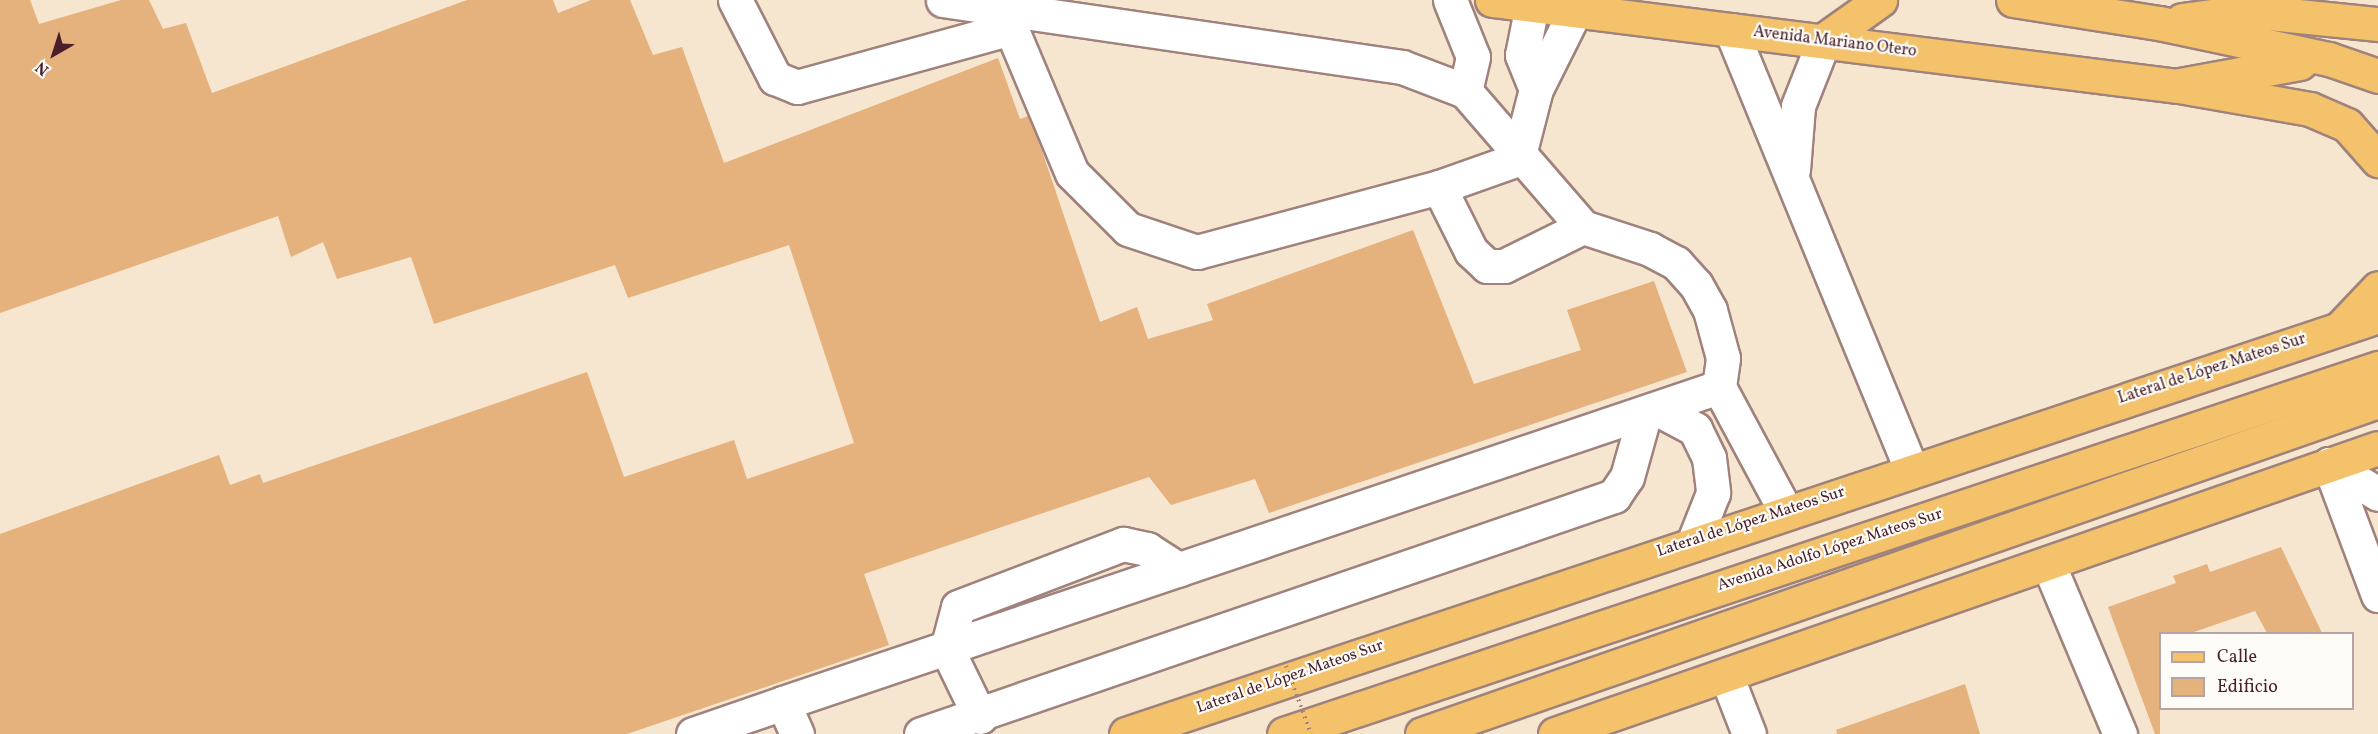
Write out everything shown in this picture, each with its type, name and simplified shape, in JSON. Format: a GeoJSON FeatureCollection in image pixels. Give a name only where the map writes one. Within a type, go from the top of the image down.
{"type":"FeatureCollection","features":[{"type":"Feature","properties":{"kind":"main road","name":"Avenida Mariano Otero"},"geometry":{"type":"LineString","coordinates":[[1492,0],[1731,30],[1824,39],[2179,86],[2323,114],[2346,125],[2378,160]]}},
{"type":"Feature","properties":{"kind":"main road"},"geometry":{"type":"LineString","coordinates":[[1824,39],[1880,0]]}},
{"type":"Feature","properties":{"kind":"main road"},"geometry":{"type":"LineString","coordinates":[[2013,0],[2159,23],[2329,59],[2378,76]]}},
{"type":"Feature","properties":{"kind":"main road"},"geometry":{"type":"LineString","coordinates":[[2159,23],[2249,11],[2378,24]]}},
{"type":"Feature","properties":{"kind":"main road"},"geometry":{"type":"LineString","coordinates":[[2179,86],[2217,74],[2329,59]]}},
{"type":"Feature","properties":{"kind":"main road"},"geometry":{"type":"LineString","coordinates":[[2338,329],[2378,288]]}},
{"type":"Feature","properties":{"kind":"main road","name":"Lateral de López Mateos Sur"},"geometry":{"type":"LineString","coordinates":[[1126,734],[1785,510],[2378,316]]}},
{"type":"Feature","properties":{"kind":"main road","name":"Avenida Adolfo López Mateos Sur"},"geometry":{"type":"LineString","coordinates":[[1284,734],[2378,368]]}},
{"type":"Feature","properties":{"kind":"main road"},"geometry":{"type":"LineString","coordinates":[[1422,734],[2378,401]]}},
{"type":"Feature","properties":{"kind":"main road"},"geometry":{"type":"LineString","coordinates":[[1555,734],[2378,448]]}},
{"type":"Feature","properties":{"kind":"street"},"geometry":{"type":"LineString","coordinates":[[735,0],[775,78],[797,87],[1012,19]]}},
{"type":"Feature","properties":{"kind":"street"},"geometry":{"type":"LineString","coordinates":[[943,0],[1012,19],[1402,67],[1465,92],[1518,159],[1583,227],[1650,249],[1676,263],[1696,285],[1710,310],[1723,358],[1719,387],[1785,510]]}},
{"type":"Feature","properties":{"kind":"street"},"geometry":{"type":"LineString","coordinates":[[1450,0],[1473,57],[1465,92]]}},
{"type":"Feature","properties":{"kind":"street"},"geometry":{"type":"LineString","coordinates":[[1532,5],[1522,55],[1536,89]]}},
{"type":"Feature","properties":{"kind":"street"},"geometry":{"type":"LineString","coordinates":[[1518,159],[1536,89],[1575,11]]}},
{"type":"Feature","properties":{"kind":"street"},"geometry":{"type":"LineString","coordinates":[[1012,19],[1072,173],[1128,229],[1176,248],[1197,252],[1439,187],[1518,159]]}},
{"type":"Feature","properties":{"kind":"street"},"geometry":{"type":"LineString","coordinates":[[1731,30],[1911,468]]}},
{"type":"Feature","properties":{"kind":"street"},"geometry":{"type":"LineString","coordinates":[[1792,178],[1798,106],[1824,39]]}},
{"type":"Feature","properties":{"kind":"street"},"geometry":{"type":"LineString","coordinates":[[1439,187],[1471,250],[1487,266],[1504,266],[1583,227]]}},
{"type":"Feature","properties":{"kind":"street"},"geometry":{"type":"LineString","coordinates":[[980,717],[947,650],[958,607],[1123,544],[1147,549],[1179,570],[1652,413],[1719,387]]}},
{"type":"Feature","properties":{"kind":"street"},"geometry":{"type":"LineString","coordinates":[[1652,413],[1695,429],[1709,458],[1713,493],[1694,541]]}},
{"type":"Feature","properties":{"kind":"street"},"geometry":{"type":"LineString","coordinates":[[921,734],[980,717],[1614,496],[1624,485],[1652,413]]}},
{"type":"Feature","properties":{"kind":"street"},"geometry":{"type":"LineString","coordinates":[[2330,465],[2378,494]]}},
{"type":"Feature","properties":{"kind":"street"},"geometry":{"type":"LineString","coordinates":[[2330,465],[2378,595]]}},
{"type":"Feature","properties":{"kind":"street"},"geometry":{"type":"LineString","coordinates":[[2048,563],[2120,734]]}},
{"type":"Feature","properties":{"kind":"street"},"geometry":{"type":"LineString","coordinates":[[693,734],[947,650]]}},
{"type":"Feature","properties":{"kind":"street"},"geometry":{"type":"LineString","coordinates":[[1726,675],[1749,734]]}},
{"type":"Feature","properties":{"kind":"street"},"geometry":{"type":"LineString","coordinates":[[783,703],[796,734]]}},
{"type":"Feature","properties":{"kind":"path"},"geometry":{"type":"LineString","coordinates":[[1286,666],[1311,734]]}},
{"type":"Feature","properties":{"kind":"building"},"geometry":{"type":"Polygon","coordinates":[[[0,0],[30,0],[39,24],[121,0],[149,0],[163,29],[186,23],[212,93],[467,0],[553,0],[558,13],[591,0],[630,0],[653,55],[682,47],[724,163],[998,58],[1020,119],[1028,116],[1042,151],[1100,322],[1137,307],[1148,339],[1213,320],[1207,304],[1413,230],[1474,384],[1581,350],[1567,310],[1654,281],[1687,372],[1269,513],[1255,479],[1171,505],[1149,477],[864,574],[889,645],[627,734],[0,734],[0,534],[219,455],[230,485],[260,474],[263,483],[587,372],[624,477],[734,440],[747,479],[854,443],[789,245],[628,298],[615,265],[434,324],[411,257],[337,279],[323,242],[291,257],[278,216],[0,313],[0,0]]]}},
{"type":"Feature","properties":{"kind":"building"},"geometry":{"type":"Polygon","coordinates":[[[2281,547],[2322,632],[2266,632],[2255,611],[2194,632],[2159,632],[2160,734],[2155,734],[2108,607],[2176,583],[2173,576],[2207,564],[2210,572],[2281,547]]]}},
{"type":"Feature","properties":{"kind":"building"},"geometry":{"type":"Polygon","coordinates":[[[1965,684],[1980,734],[1837,734],[1836,730],[1965,684]]]}}]}
